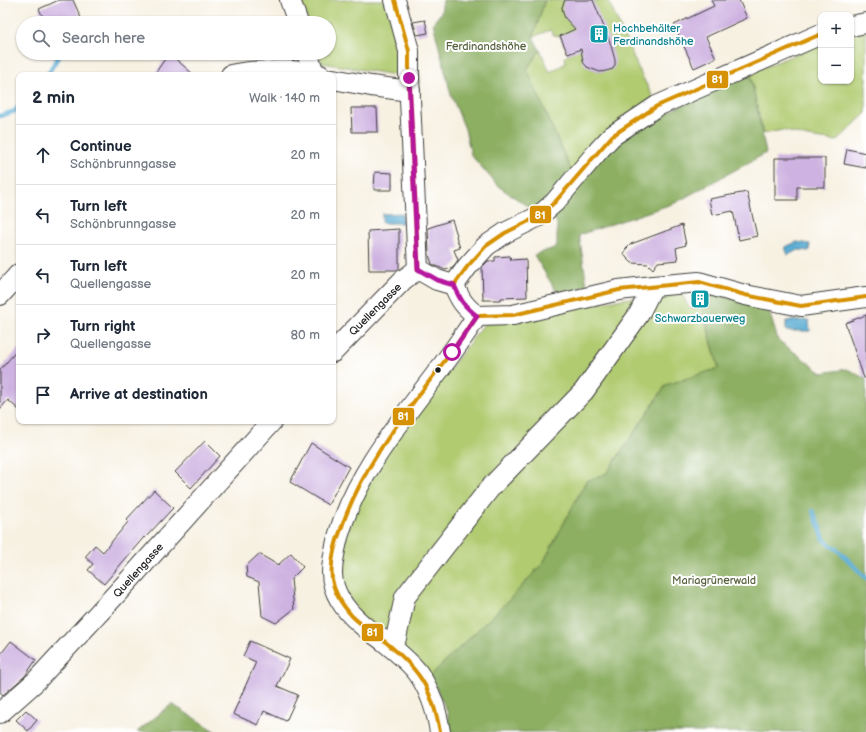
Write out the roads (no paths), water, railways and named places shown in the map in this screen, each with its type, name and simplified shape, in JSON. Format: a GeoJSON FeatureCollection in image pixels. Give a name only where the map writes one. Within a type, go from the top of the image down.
{"type":"FeatureCollection","features":[{"type":"Feature","properties":{"kind":"street"},"geometry":{"type":"LineString","coordinates":[[290,0],[296,16]]}},
{"type":"Feature","properties":{"kind":"street"},"geometry":{"type":"LineString","coordinates":[[395,0],[409,51],[418,269],[437,280],[454,285]]}},
{"type":"Feature","properties":{"kind":"street"},"geometry":{"type":"LineString","coordinates":[[854,25],[866,22]]}},
{"type":"Feature","properties":{"kind":"street"},"geometry":{"type":"LineString","coordinates":[[454,285],[467,267],[486,246],[505,233],[539,216],[555,202],[612,136],[657,106],[818,35]]}},
{"type":"Feature","properties":{"kind":"street"},"geometry":{"type":"LineString","coordinates":[[310,60],[316,72]]}},
{"type":"Feature","properties":{"kind":"street"},"geometry":{"type":"LineString","coordinates":[[249,72],[295,72]]}},
{"type":"Feature","properties":{"kind":"street"},"geometry":{"type":"LineString","coordinates":[[336,80],[410,91]]}},
{"type":"Feature","properties":{"kind":"street","name":"Quellengasse"},"geometry":{"type":"LineString","coordinates":[[336,349],[403,280],[418,269]]}},
{"type":"Feature","properties":{"kind":"street"},"geometry":{"type":"LineString","coordinates":[[0,295],[16,277]]}},
{"type":"Feature","properties":{"kind":"street"},"geometry":{"type":"LineString","coordinates":[[454,285],[460,300],[477,316],[513,315],[619,290],[699,282],[752,296],[801,306],[866,297]]}},
{"type":"Feature","properties":{"kind":"street"},"geometry":{"type":"LineString","coordinates":[[391,647],[396,638],[405,597],[490,488],[584,391],[639,314],[653,286]]}},
{"type":"Feature","properties":{"kind":"street"},"geometry":{"type":"LineString","coordinates":[[440,732],[438,716],[418,673],[391,647],[359,622],[344,607],[337,594],[332,574],[334,552],[344,517],[360,483],[397,424],[439,370],[477,316]]}},
{"type":"Feature","properties":{"kind":"street","name":"Quellengasse"},"geometry":{"type":"LineString","coordinates":[[0,713],[35,682],[269,424]]}},
{"type":"Feature","properties":{"kind":"water"},"geometry":{"type":"Polygon","coordinates":[[[402,213],[402,223],[382,223],[382,214],[402,213]]]}},
{"type":"Feature","properties":{"kind":"water"},"geometry":{"type":"Polygon","coordinates":[[[797,242],[810,244],[809,251],[798,250],[788,255],[785,247],[797,242]]]}},
{"type":"Feature","properties":{"kind":"water"},"geometry":{"type":"Polygon","coordinates":[[[809,320],[810,331],[786,331],[786,321],[809,320]]]}},
{"type":"Feature","properties":{"kind":"waterway"},"geometry":{"type":"LineString","coordinates":[[49,72],[56,60]]}},
{"type":"Feature","properties":{"kind":"waterway"},"geometry":{"type":"LineString","coordinates":[[0,116],[16,110]]}},
{"type":"Feature","properties":{"kind":"waterway"},"geometry":{"type":"LineString","coordinates":[[813,511],[825,541],[838,550],[866,578]]}},
{"type":"Feature","properties":{"kind":"place","name":"Hochbehälter Ferdinandshöhe"},"geometry":{"type":"Point","coordinates":[599,34]}},
{"type":"Feature","properties":{"kind":"place","name":"Schwarzbauerweg"},"geometry":{"type":"Point","coordinates":[700,299]}},
{"type":"Feature","properties":{"kind":"park label","name":"Ferdinandshöhe"},"geometry":{"type":"Point","coordinates":[486,46]}},
{"type":"Feature","properties":{"kind":"park label","name":"Mariagrünerwald"},"geometry":{"type":"Point","coordinates":[714,580]}}]}
